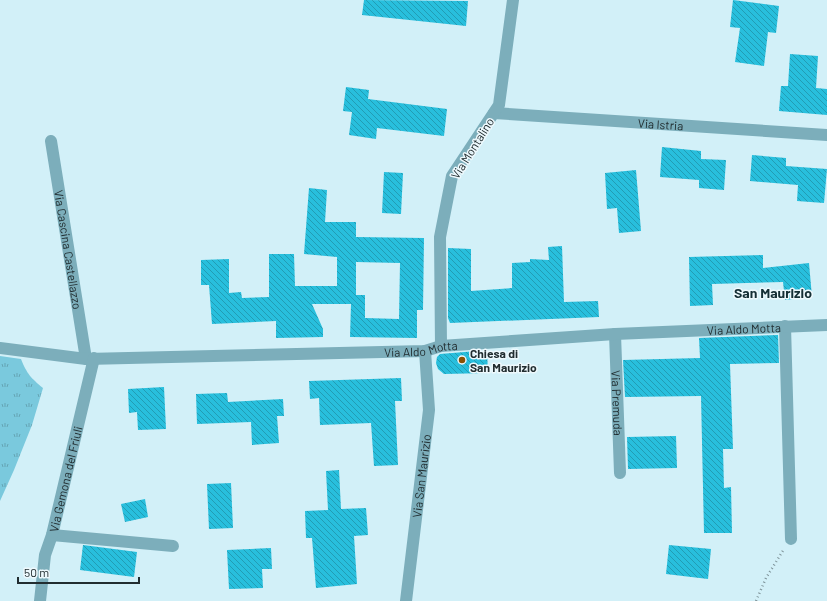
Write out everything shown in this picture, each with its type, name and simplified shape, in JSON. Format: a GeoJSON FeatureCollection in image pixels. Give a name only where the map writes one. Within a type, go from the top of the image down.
{"type":"FeatureCollection","features":[{"type":"Feature","properties":{"kind":"street","name":"Via Montalino"},"geometry":{"type":"LineString","coordinates":[[441,346],[440,236],[452,176],[498,106],[513,0]]}},
{"type":"Feature","properties":{"kind":"street","name":"Via Istria"},"geometry":{"type":"LineString","coordinates":[[494,113],[827,135]]}},
{"type":"Feature","properties":{"kind":"street","name":"Via Cascina Castellazzo"},"geometry":{"type":"LineString","coordinates":[[51,141],[90,358]]}},
{"type":"Feature","properties":{"kind":"street","name":"Via Aldo Motta"},"geometry":{"type":"LineString","coordinates":[[0,348],[90,358],[425,351],[441,346],[615,334],[827,325]]}},
{"type":"Feature","properties":{"kind":"street"},"geometry":{"type":"LineString","coordinates":[[785,326],[791,539]]}},
{"type":"Feature","properties":{"kind":"street","name":"Via Premuda"},"geometry":{"type":"LineString","coordinates":[[615,334],[620,473]]}},
{"type":"Feature","properties":{"kind":"street","name":"Via San Maurizio"},"geometry":{"type":"LineString","coordinates":[[406,601],[429,410],[425,351]]}},
{"type":"Feature","properties":{"kind":"street","name":"Via Gemona del Friuli"},"geometry":{"type":"LineString","coordinates":[[40,601],[45,555],[52,535],[90,358]]}},
{"type":"Feature","properties":{"kind":"street"},"geometry":{"type":"LineString","coordinates":[[52,535],[173,546]]}},
{"type":"Feature","properties":{"kind":"path"},"geometry":{"type":"LineString","coordinates":[[756,601],[766,578],[791,539]]}},
{"type":"Feature","properties":{"kind":"green space"},"geometry":{"type":"Polygon","coordinates":[[[0,356],[21,359],[30,375],[43,388],[32,425],[0,501],[0,356]]]}},
{"type":"Feature","properties":{"kind":"building"},"geometry":{"type":"Polygon","coordinates":[[[364,0],[468,1],[466,26],[362,15],[364,0]]]}},
{"type":"Feature","properties":{"kind":"building"},"geometry":{"type":"Polygon","coordinates":[[[733,0],[779,6],[776,33],[768,32],[764,66],[735,62],[740,28],[730,27],[733,0]]]}},
{"type":"Feature","properties":{"kind":"building"},"geometry":{"type":"Polygon","coordinates":[[[790,54],[818,56],[816,88],[827,89],[827,115],[779,111],[781,86],[788,86],[790,54]]]}},
{"type":"Feature","properties":{"kind":"building"},"geometry":{"type":"Polygon","coordinates":[[[346,87],[369,90],[368,99],[447,109],[444,136],[377,128],[376,139],[349,135],[352,112],[343,111],[346,87]]]}},
{"type":"Feature","properties":{"kind":"building"},"geometry":{"type":"Polygon","coordinates":[[[662,147],[701,151],[701,159],[726,160],[724,190],[699,188],[699,180],[660,177],[662,147]]]}},
{"type":"Feature","properties":{"kind":"building"},"geometry":{"type":"Polygon","coordinates":[[[752,155],[786,158],[786,166],[827,169],[824,203],[797,201],[798,185],[750,181],[752,155]]]}},
{"type":"Feature","properties":{"kind":"building"},"geometry":{"type":"Polygon","coordinates":[[[636,170],[641,231],[619,233],[617,208],[607,209],[605,173],[636,170]]]}},
{"type":"Feature","properties":{"kind":"building"},"geometry":{"type":"Polygon","coordinates":[[[384,172],[403,173],[401,214],[382,213],[384,172]]]}},
{"type":"Feature","properties":{"kind":"building"},"geometry":{"type":"Polygon","coordinates":[[[309,188],[327,190],[325,222],[356,222],[356,237],[424,238],[423,310],[417,310],[417,338],[350,337],[351,304],[312,304],[323,329],[323,337],[276,338],[276,321],[212,324],[209,285],[201,285],[201,260],[229,259],[229,293],[241,292],[242,298],[269,297],[269,254],[294,254],[295,286],[337,286],[337,257],[304,254],[309,188]],[[356,262],[356,295],[365,295],[365,318],[399,319],[400,263],[356,262]]]}},
{"type":"Feature","properties":{"kind":"building"},"geometry":{"type":"Polygon","coordinates":[[[562,246],[564,302],[598,301],[599,317],[450,323],[448,318],[448,248],[471,249],[471,291],[512,288],[512,263],[530,262],[530,259],[549,260],[548,247],[562,246]]]}},
{"type":"Feature","properties":{"kind":"building"},"geometry":{"type":"Polygon","coordinates":[[[763,255],[763,268],[809,263],[812,297],[785,300],[783,282],[712,284],[713,305],[690,306],[689,257],[763,255]]]}},
{"type":"Feature","properties":{"kind":"building"},"geometry":{"type":"Polygon","coordinates":[[[778,335],[779,363],[730,364],[733,449],[723,449],[724,488],[731,487],[732,533],[704,533],[701,396],[625,397],[623,360],[700,358],[699,338],[778,335]]]}},
{"type":"Feature","properties":{"kind":"building","name":"Chiesa di San Maurizio"},"geometry":{"type":"Polygon","coordinates":[[[487,351],[488,373],[444,374],[438,369],[436,363],[437,357],[440,354],[487,351]]]}},
{"type":"Feature","properties":{"kind":"building"},"geometry":{"type":"Polygon","coordinates":[[[401,378],[402,401],[395,401],[398,465],[374,466],[371,423],[320,425],[319,398],[310,399],[309,381],[401,378]]]}},
{"type":"Feature","properties":{"kind":"building"},"geometry":{"type":"Polygon","coordinates":[[[164,387],[166,429],[138,430],[137,412],[129,413],[128,389],[164,387]]]}},
{"type":"Feature","properties":{"kind":"building"},"geometry":{"type":"Polygon","coordinates":[[[227,393],[228,402],[283,399],[284,416],[277,416],[279,443],[252,445],[251,422],[197,424],[196,394],[227,393]]]}},
{"type":"Feature","properties":{"kind":"building"},"geometry":{"type":"Polygon","coordinates":[[[676,436],[677,468],[628,469],[627,437],[676,436]]]}},
{"type":"Feature","properties":{"kind":"building"},"geometry":{"type":"Polygon","coordinates":[[[339,470],[341,509],[366,508],[368,535],[354,536],[357,584],[316,588],[312,538],[306,538],[305,511],[328,510],[326,471],[339,470]]]}},
{"type":"Feature","properties":{"kind":"building"},"geometry":{"type":"Polygon","coordinates":[[[231,483],[233,528],[209,529],[207,484],[231,483]]]}},
{"type":"Feature","properties":{"kind":"building"},"geometry":{"type":"Polygon","coordinates":[[[145,499],[148,517],[125,522],[121,504],[145,499]]]}},
{"type":"Feature","properties":{"kind":"building"},"geometry":{"type":"Polygon","coordinates":[[[83,545],[137,552],[134,577],[80,570],[83,545]]]}},
{"type":"Feature","properties":{"kind":"building"},"geometry":{"type":"Polygon","coordinates":[[[669,545],[711,549],[708,579],[666,574],[669,545]]]}},
{"type":"Feature","properties":{"kind":"building"},"geometry":{"type":"Polygon","coordinates":[[[271,548],[272,569],[262,569],[263,588],[229,589],[227,550],[271,548]]]}},
{"type":"Feature","properties":{"kind":"place","name":"Chiesa di San Maurizio"},"geometry":{"type":"Point","coordinates":[462,360]}},
{"type":"Feature","properties":{"kind":"district","name":"San Maurizio"},"geometry":{"type":"Point","coordinates":[773,292]}}]}
